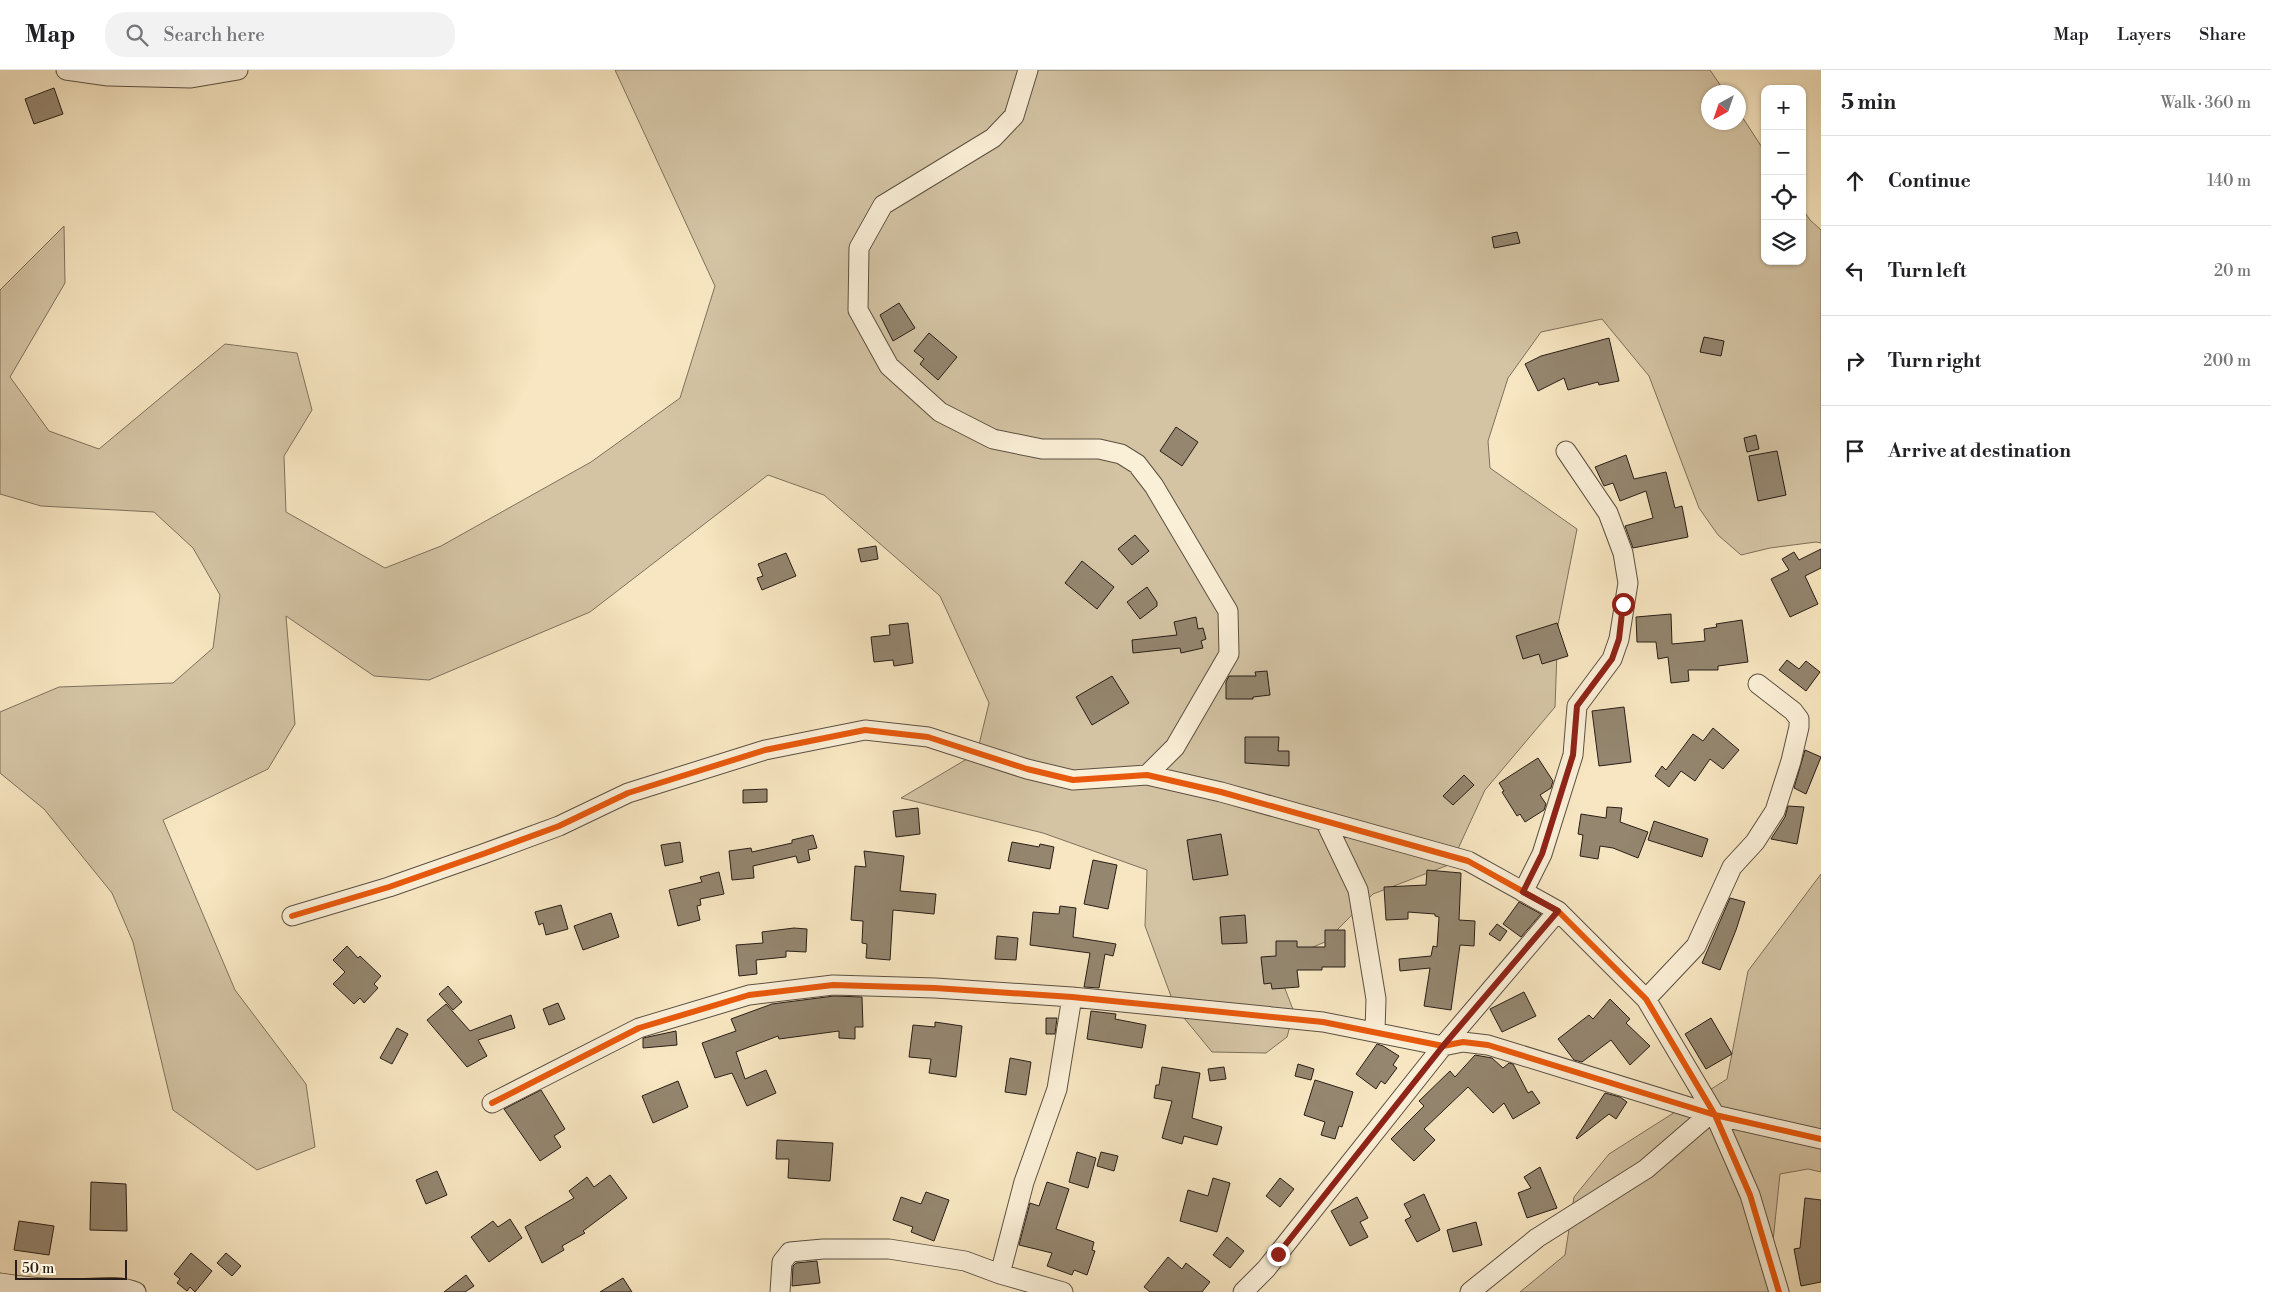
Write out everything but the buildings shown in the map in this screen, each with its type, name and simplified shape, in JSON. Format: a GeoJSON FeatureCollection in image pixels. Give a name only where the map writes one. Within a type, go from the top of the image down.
{"type":"FeatureCollection","features":[{"type":"Feature","properties":{"kind":"street"},"geometry":{"type":"LineString","coordinates":[[66,70],[108,76],[191,78],[238,70]]}},
{"type":"Feature","properties":{"kind":"street"},"geometry":{"type":"LineString","coordinates":[[1028,70],[1014,116],[993,138],[883,205],[859,248],[858,310],[889,366],[940,412],[993,439],[1042,448],[1099,449],[1121,454],[1137,464],[1154,486],[1228,611],[1228,654],[1175,747],[1148,776]]}},
{"type":"Feature","properties":{"kind":"street"},"geometry":{"type":"LineString","coordinates":[[1523,892],[1542,854],[1573,755],[1577,706],[1612,659],[1619,639],[1628,583],[1623,553],[1608,513],[1566,450]]}},
{"type":"Feature","properties":{"kind":"street"},"geometry":{"type":"LineString","coordinates":[[1646,999],[1696,946],[1732,867],[1755,842],[1775,811],[1791,761],[1799,719],[1793,711],[1758,684]]}},
{"type":"Feature","properties":{"kind":"street"},"geometry":{"type":"LineString","coordinates":[[292,916],[389,887],[559,826],[628,793],[765,750],[865,730],[928,737],[1027,769],[1074,780],[1148,776],[1221,792],[1468,861],[1558,911],[1646,999],[1713,1114],[1750,1195],[1779,1292]]}},
{"type":"Feature","properties":{"kind":"street"},"geometry":{"type":"LineString","coordinates":[[1325,821],[1358,890],[1376,999],[1375,1031]]}},
{"type":"Feature","properties":{"kind":"street"},"geometry":{"type":"LineString","coordinates":[[1243,1292],[1266,1269],[1443,1046],[1558,911]]}},
{"type":"Feature","properties":{"kind":"street"},"geometry":{"type":"LineString","coordinates":[[492,1103],[639,1028],[749,995],[833,985],[935,988],[1072,997],[1323,1022],[1443,1046],[1463,1042],[1488,1045],[1713,1114],[1821,1140]]}},
{"type":"Feature","properties":{"kind":"street"},"geometry":{"type":"LineString","coordinates":[[1000,1274],[1024,1182],[1057,1089],[1072,997]]}},
{"type":"Feature","properties":{"kind":"street"},"geometry":{"type":"LineString","coordinates":[[1470,1292],[1537,1238],[1646,1169],[1713,1114]]}},
{"type":"Feature","properties":{"kind":"street"},"geometry":{"type":"LineString","coordinates":[[780,1292],[782,1262],[790,1252],[823,1249],[899,1251],[965,1261],[1000,1274],[1062,1292]]}},
{"type":"Feature","properties":{"kind":"street"},"geometry":{"type":"LineString","coordinates":[[0,1283],[74,1291],[126,1288],[136,1292]]}},
{"type":"Feature","properties":{"kind":"shaded area"},"geometry":{"type":"Polygon","coordinates":[[[615,70],[1710,70],[1720,85],[1701,85],[1701,130],[1746,130],[1746,123],[1761,146],[1761,265],[1806,265],[1806,214],[1821,230],[1821,543],[1770,548],[1741,555],[1718,535],[1699,508],[1649,376],[1602,319],[1541,332],[1508,378],[1488,441],[1490,468],[1577,529],[1558,625],[1555,707],[1485,790],[1451,864],[1373,894],[1325,942],[1275,963],[1294,1012],[1287,1037],[1266,1053],[1212,1052],[1175,1007],[1145,926],[1147,870],[1043,833],[901,798],[977,753],[989,703],[940,596],[824,495],[768,475],[590,612],[429,680],[374,676],[286,616],[295,724],[268,769],[163,820],[235,990],[306,1084],[315,1147],[257,1170],[173,1110],[133,942],[112,893],[44,809],[0,773],[0,712],[59,687],[173,683],[213,648],[220,595],[193,548],[154,512],[41,506],[0,494],[0,290],[64,226],[65,283],[10,377],[49,431],[99,449],[225,344],[297,353],[312,410],[284,456],[286,512],[385,568],[441,546],[591,462],[680,398],[715,286],[615,70]]]}},
{"type":"Feature","properties":{"kind":"shaded area"},"geometry":{"type":"Polygon","coordinates":[[[1821,874],[1821,1172],[1808,1169],[1780,1174],[1770,1270],[1774,1292],[1520,1292],[1565,1255],[1574,1197],[1609,1154],[1727,1079],[1748,971],[1821,874]]]}},
{"type":"Feature","properties":{"kind":"cycle path"},"geometry":{"type":"LineString","coordinates":[[292,916],[389,887],[483,854],[559,826],[628,793],[765,750],[865,730],[928,737],[1027,769],[1073,780],[1147,775],[1221,792],[1468,861],[1558,911],[1646,999],[1715,1115],[1750,1195],[1779,1292]]}},
{"type":"Feature","properties":{"kind":"cycle path"},"geometry":{"type":"LineString","coordinates":[[492,1103],[639,1028],[749,995],[833,985],[935,988],[1072,997],[1323,1022],[1443,1046],[1463,1042],[1488,1045],[1715,1115],[1821,1139]]}},
{"type":"Feature","properties":{"kind":"route"},"geometry":{"type":"LineString","coordinates":[[1278,1254],[1443,1046],[1491,992],[1558,911],[1523,892],[1542,854],[1573,755],[1577,706],[1612,659],[1619,639],[1623,604]]}}]}
